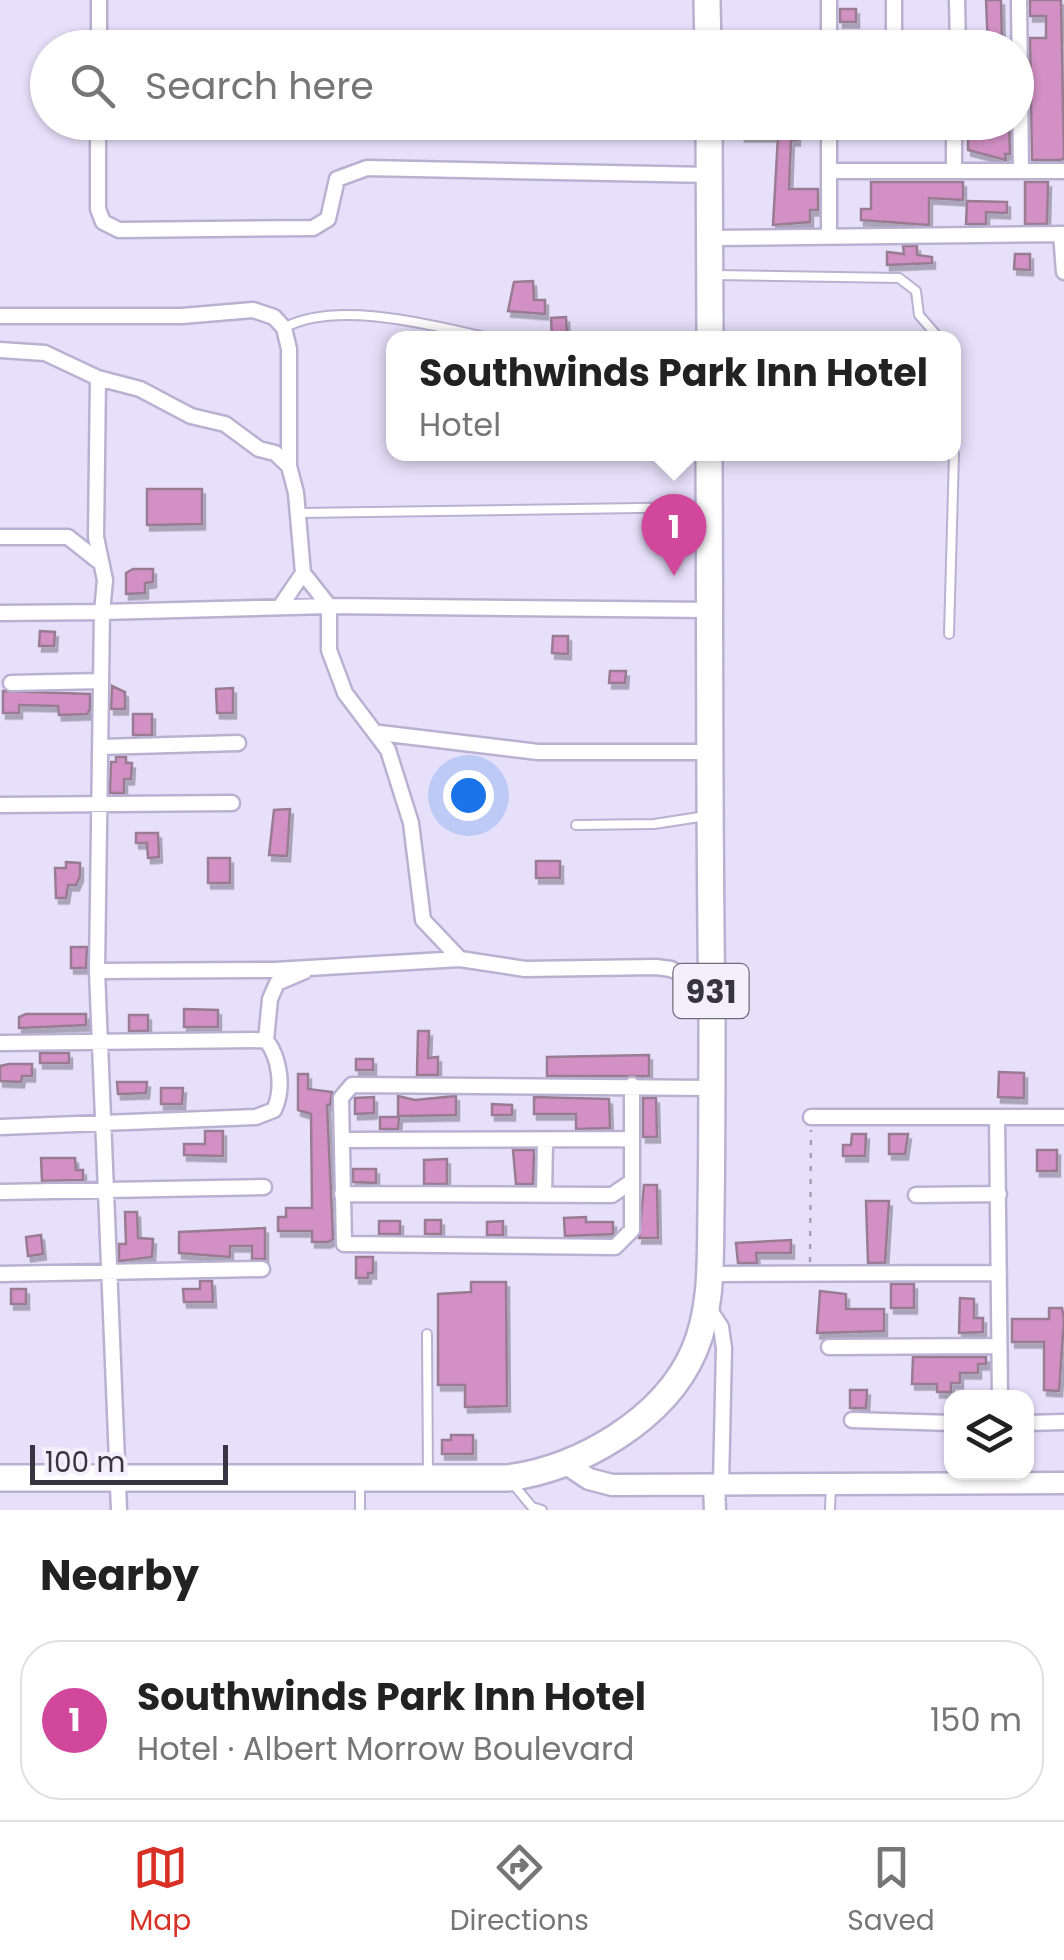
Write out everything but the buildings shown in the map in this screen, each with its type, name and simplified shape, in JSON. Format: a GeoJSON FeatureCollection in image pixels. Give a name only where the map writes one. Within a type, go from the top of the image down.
{"type":"FeatureCollection","features":[{"type":"Feature","properties":{"kind":"highway"},"geometry":{"type":"LineString","coordinates":[[707,0],[708,30]]}},
{"type":"Feature","properties":{"kind":"highway"},"geometry":{"type":"LineString","coordinates":[[709,140],[710,331]]}},
{"type":"Feature","properties":{"kind":"highway","name":"931"},"geometry":{"type":"LineString","coordinates":[[0,1478],[508,1478],[564,1463],[628,1428],[673,1389],[694,1350],[710,1274],[710,461]]}},
{"type":"Feature","properties":{"kind":"main road"},"geometry":{"type":"LineString","coordinates":[[564,1463],[575,1473],[612,1485],[944,1480]]}},
{"type":"Feature","properties":{"kind":"main road"},"geometry":{"type":"LineString","coordinates":[[1022,1480],[1064,1484]]}},
{"type":"Feature","properties":{"kind":"main road"},"geometry":{"type":"LineString","coordinates":[[714,1510],[718,1484]]}},
{"type":"Feature","properties":{"kind":"street"},"geometry":{"type":"LineString","coordinates":[[98,30],[99,0]]}},
{"type":"Feature","properties":{"kind":"street"},"geometry":{"type":"LineString","coordinates":[[829,0],[829,30]]}},
{"type":"Feature","properties":{"kind":"street"},"geometry":{"type":"LineString","coordinates":[[894,0],[894,30]]}},
{"type":"Feature","properties":{"kind":"street"},"geometry":{"type":"LineString","coordinates":[[957,0],[958,30]]}},
{"type":"Feature","properties":{"kind":"street"},"geometry":{"type":"LineString","coordinates":[[1020,0],[1020,30]]}},
{"type":"Feature","properties":{"kind":"street"},"geometry":{"type":"LineString","coordinates":[[98,140],[98,209],[103,222],[119,230],[313,228],[328,219],[337,179],[367,168],[710,175]]}},
{"type":"Feature","properties":{"kind":"street"},"geometry":{"type":"LineString","coordinates":[[829,140],[830,236]]}},
{"type":"Feature","properties":{"kind":"street"},"geometry":{"type":"LineString","coordinates":[[954,140],[954,169]]}},
{"type":"Feature","properties":{"kind":"street"},"geometry":{"type":"LineString","coordinates":[[1022,140],[1022,170]]}},
{"type":"Feature","properties":{"kind":"street"},"geometry":{"type":"LineString","coordinates":[[830,170],[1064,171]]}},
{"type":"Feature","properties":{"kind":"street"},"geometry":{"type":"LineString","coordinates":[[711,238],[1062,234],[1064,272]]}},
{"type":"Feature","properties":{"kind":"street"},"geometry":{"type":"LineString","coordinates":[[0,316],[194,315],[253,310],[274,318],[284,328],[289,349],[289,466],[300,513],[304,573],[311,589],[329,606]]}},
{"type":"Feature","properties":{"kind":"street"},"geometry":{"type":"LineString","coordinates":[[0,350],[45,352],[98,378],[132,386],[192,416],[224,424],[289,466]]}},
{"type":"Feature","properties":{"kind":"street"},"geometry":{"type":"LineString","coordinates":[[98,378],[98,560],[104,580],[97,971],[119,1510]]}},
{"type":"Feature","properties":{"kind":"street"},"geometry":{"type":"LineString","coordinates":[[0,537],[68,537],[98,560]]}},
{"type":"Feature","properties":{"kind":"street"},"geometry":{"type":"LineString","coordinates":[[280,606],[304,573]]}},
{"type":"Feature","properties":{"kind":"street"},"geometry":{"type":"LineString","coordinates":[[0,613],[280,606],[710,610]]}},
{"type":"Feature","properties":{"kind":"street"},"geometry":{"type":"LineString","coordinates":[[329,606],[326,638],[345,693],[380,734],[411,823],[423,920],[460,959]]}},
{"type":"Feature","properties":{"kind":"street"},"geometry":{"type":"LineString","coordinates":[[12,683],[100,681]]}},
{"type":"Feature","properties":{"kind":"street"},"geometry":{"type":"LineString","coordinates":[[380,734],[538,752],[710,752]]}},
{"type":"Feature","properties":{"kind":"street"},"geometry":{"type":"LineString","coordinates":[[100,746],[238,742]]}},
{"type":"Feature","properties":{"kind":"street"},"geometry":{"type":"LineString","coordinates":[[0,805],[232,803]]}},
{"type":"Feature","properties":{"kind":"street"},"geometry":{"type":"LineString","coordinates":[[97,971],[460,959],[525,969],[656,967],[672,969],[711,989]]}},
{"type":"Feature","properties":{"kind":"street"},"geometry":{"type":"LineString","coordinates":[[0,1127],[256,1117],[274,1110],[278,1075],[274,1049],[266,1040],[272,990],[316,965]]}},
{"type":"Feature","properties":{"kind":"street"},"geometry":{"type":"LineString","coordinates":[[0,1043],[266,1040]]}},
{"type":"Feature","properties":{"kind":"street"},"geometry":{"type":"LineString","coordinates":[[632,1085],[632,1230],[624,1242],[600,1250],[348,1247],[342,1239],[341,1098],[352,1085],[632,1085],[713,1088]]}},
{"type":"Feature","properties":{"kind":"street"},"geometry":{"type":"LineString","coordinates":[[811,1117],[1064,1117]]}},
{"type":"Feature","properties":{"kind":"street"},"geometry":{"type":"LineString","coordinates":[[998,1117],[1000,1390]]}},
{"type":"Feature","properties":{"kind":"street"},"geometry":{"type":"LineString","coordinates":[[342,1140],[632,1139]]}},
{"type":"Feature","properties":{"kind":"street"},"geometry":{"type":"LineString","coordinates":[[544,1194],[545,1141]]}},
{"type":"Feature","properties":{"kind":"street"},"geometry":{"type":"LineString","coordinates":[[342,1194],[612,1195],[631,1182]]}},
{"type":"Feature","properties":{"kind":"street"},"geometry":{"type":"LineString","coordinates":[[0,1192],[264,1187]]}},
{"type":"Feature","properties":{"kind":"street"},"geometry":{"type":"LineString","coordinates":[[916,1195],[999,1194]]}},
{"type":"Feature","properties":{"kind":"street"},"geometry":{"type":"LineString","coordinates":[[0,1274],[262,1269]]}},
{"type":"Feature","properties":{"kind":"street"},"geometry":{"type":"LineString","coordinates":[[710,1274],[999,1273]]}},
{"type":"Feature","properties":{"kind":"street"},"geometry":{"type":"LineString","coordinates":[[706,1306],[721,1327],[724,1348],[718,1484]]}},
{"type":"Feature","properties":{"kind":"street"},"geometry":{"type":"LineString","coordinates":[[829,1347],[998,1346]]}},
{"type":"Feature","properties":{"kind":"street"},"geometry":{"type":"LineString","coordinates":[[852,1420],[944,1423]]}},
{"type":"Feature","properties":{"kind":"street"},"geometry":{"type":"LineString","coordinates":[[1034,1424],[1064,1422]]}},
{"type":"Feature","properties":{"kind":"lane"},"geometry":{"type":"LineString","coordinates":[[710,276],[899,278],[916,291],[919,315],[933,331]]}},
{"type":"Feature","properties":{"kind":"lane"},"geometry":{"type":"LineString","coordinates":[[284,328],[295,322],[356,316],[455,331]]}},
{"type":"Feature","properties":{"kind":"lane"},"geometry":{"type":"LineString","coordinates":[[949,634],[954,461]]}},
{"type":"Feature","properties":{"kind":"lane"},"geometry":{"type":"LineString","coordinates":[[300,513],[710,507]]}},
{"type":"Feature","properties":{"kind":"lane"},"geometry":{"type":"LineString","coordinates":[[576,825],[654,824],[710,816]]}},
{"type":"Feature","properties":{"kind":"lane"},"geometry":{"type":"LineString","coordinates":[[427,1334],[428,1479]]}},
{"type":"Feature","properties":{"kind":"lane"},"geometry":{"type":"LineString","coordinates":[[508,1478],[532,1507],[542,1510]]}},
{"type":"Feature","properties":{"kind":"lane"},"geometry":{"type":"LineString","coordinates":[[360,1479],[360,1510]]}},
{"type":"Feature","properties":{"kind":"lane"},"geometry":{"type":"LineString","coordinates":[[830,1484],[830,1510]]}},
{"type":"Feature","properties":{"kind":"path"},"geometry":{"type":"LineString","coordinates":[[810,1274],[811,1117]]}},
{"type":"Feature","properties":{"kind":"place","name":"Southwinds Park Inn Hotel"},"geometry":{"type":"Point","coordinates":[674,576]}}]}
